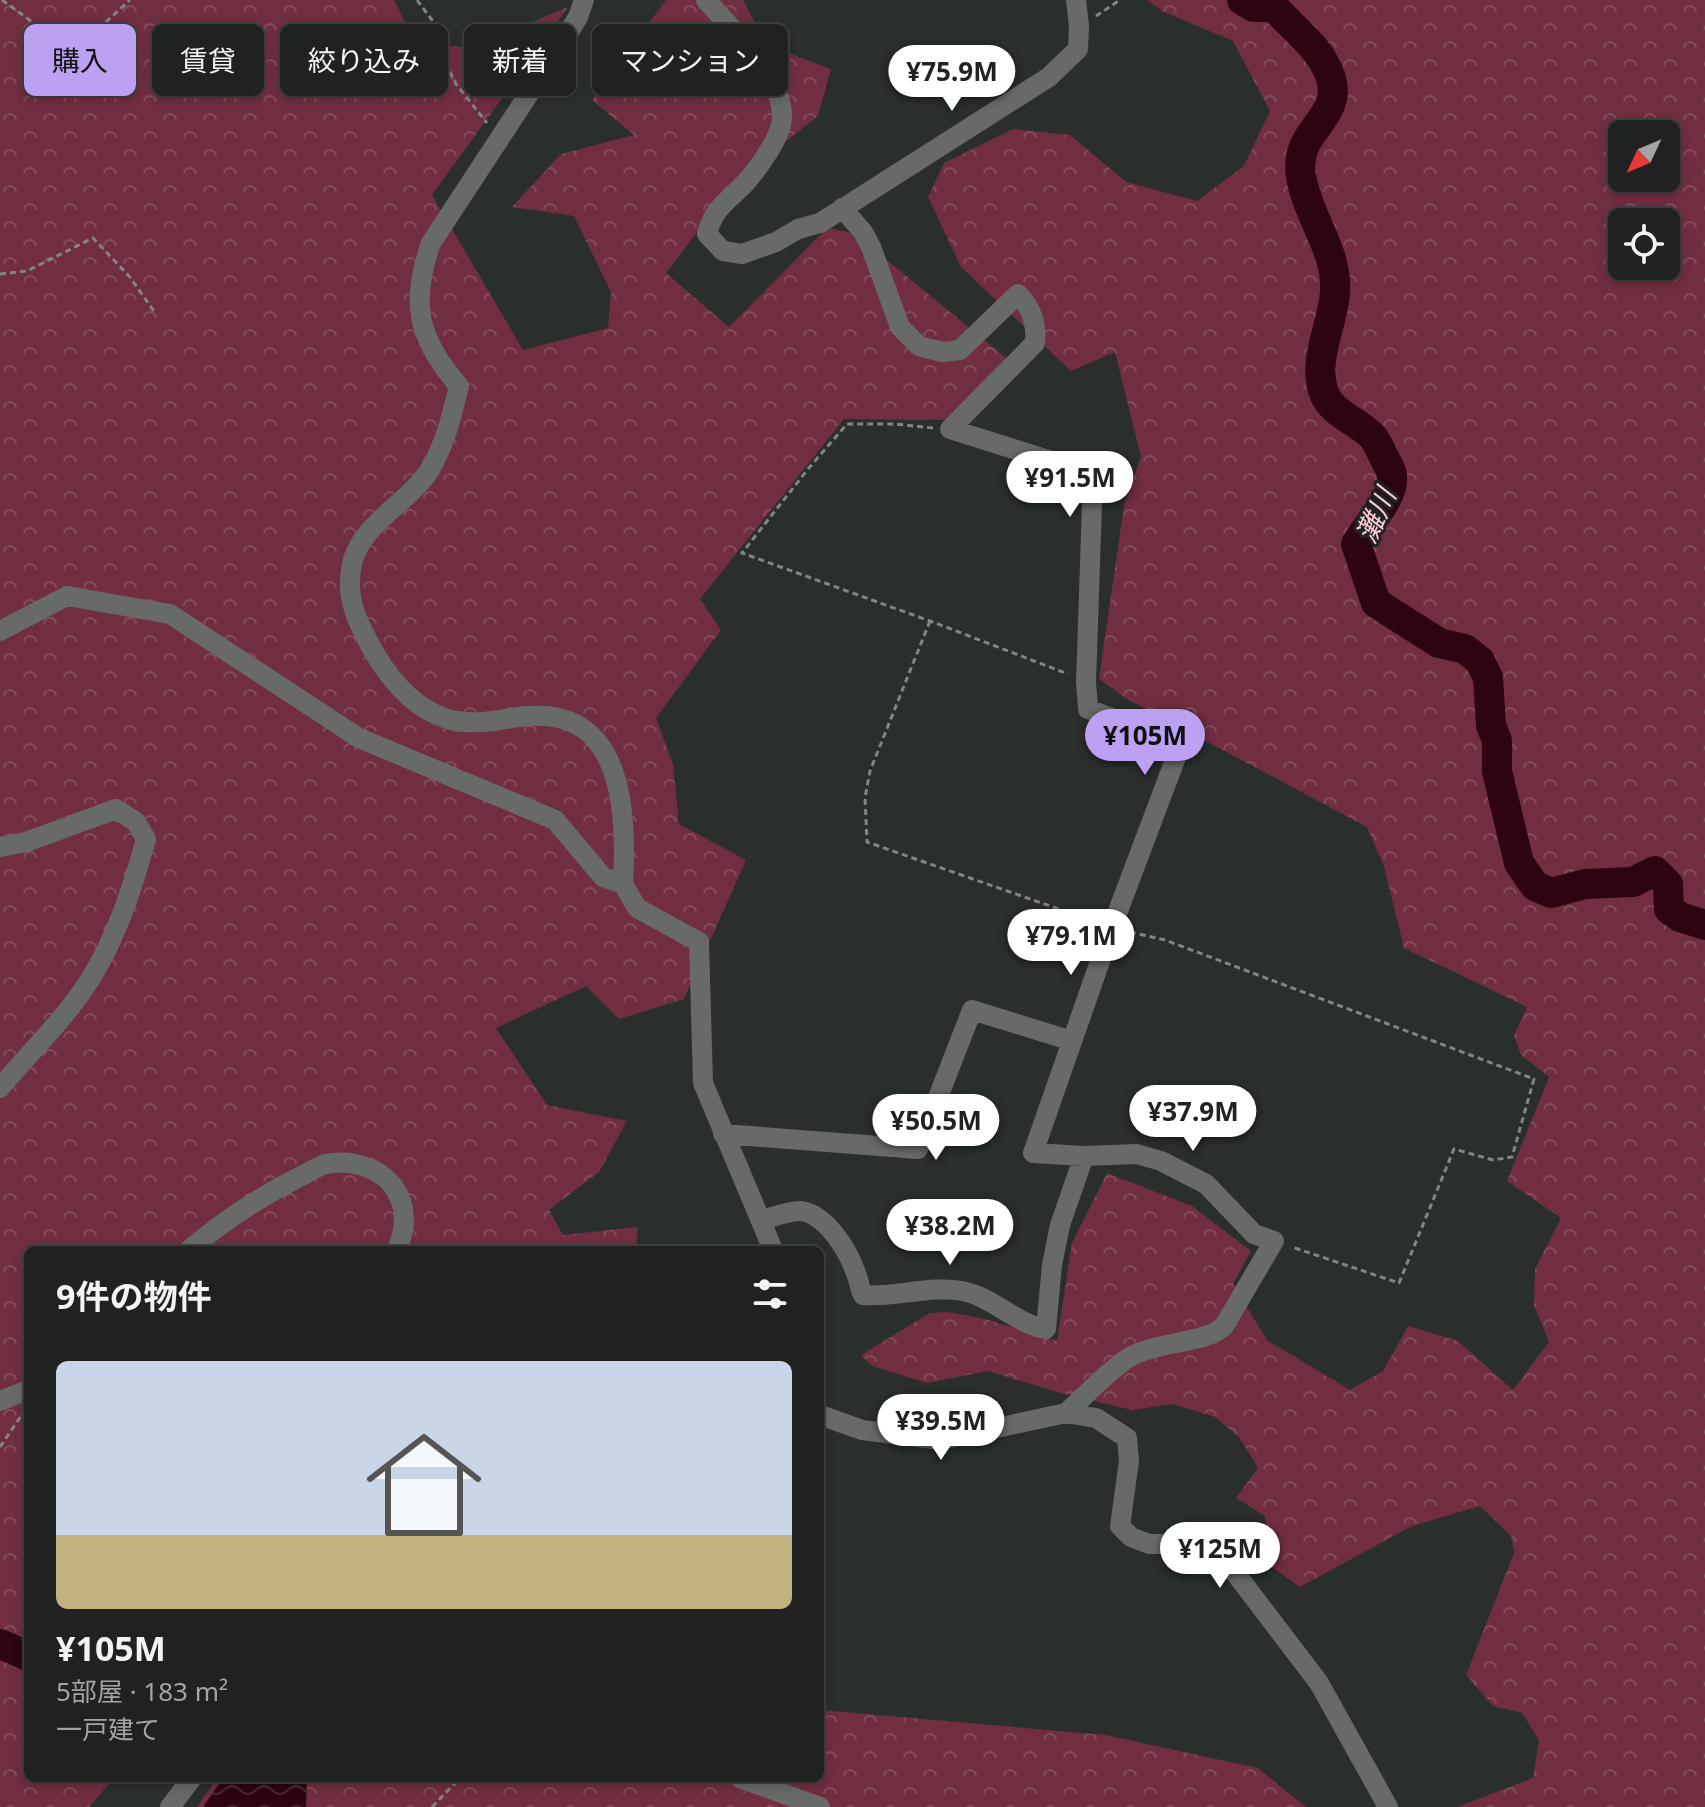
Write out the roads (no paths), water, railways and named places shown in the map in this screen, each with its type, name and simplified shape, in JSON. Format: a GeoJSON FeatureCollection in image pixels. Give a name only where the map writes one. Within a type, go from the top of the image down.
{"type":"FeatureCollection","features":[{"type":"Feature","properties":{"kind":"street"},"geometry":{"type":"LineString","coordinates":[[584,0],[561,45],[431,243],[420,275],[419,306],[425,333],[436,359],[459,386],[441,448],[428,472],[364,539],[352,564],[348,593],[361,628],[381,664],[399,688],[421,707],[447,719],[474,723],[553,715],[573,721],[596,738],[609,758],[621,803],[626,842],[623,884],[637,908],[699,942],[703,1083],[772,1246]]}},
{"type":"Feature","properties":{"kind":"street"},"geometry":{"type":"LineString","coordinates":[[706,0],[766,71],[776,89],[783,118],[767,155],[748,180],[713,215],[707,234],[723,251],[742,254],[776,242],[798,229],[820,223],[1049,77],[1078,49],[1076,0]]}},
{"type":"Feature","properties":{"kind":"street"},"geometry":{"type":"LineString","coordinates":[[842,208],[863,232],[871,247],[900,327],[919,346],[942,352],[960,350],[1018,294],[1029,305],[1037,331],[1035,343],[950,429],[1093,474],[1086,682],[1088,709],[1181,744],[1112,927],[1033,1153],[1084,1156],[1137,1154],[1161,1161],[1206,1184],[1254,1234],[1274,1241],[1224,1326],[1216,1334],[1161,1344],[1129,1358],[1066,1413]]}},
{"type":"Feature","properties":{"kind":"street"},"geometry":{"type":"LineString","coordinates":[[0,631],[67,596],[170,614],[359,738],[555,820],[603,877],[623,884]]}},
{"type":"Feature","properties":{"kind":"street"},"geometry":{"type":"LineString","coordinates":[[0,847],[26,842],[116,809],[136,822],[146,839],[137,873],[111,940],[91,978],[0,1088]]}},
{"type":"Feature","properties":{"kind":"street"},"geometry":{"type":"LineString","coordinates":[[723,1134],[918,1149],[972,1010],[1072,1041]]}},
{"type":"Feature","properties":{"kind":"street"},"geometry":{"type":"LineString","coordinates":[[762,1220],[801,1211],[819,1219],[838,1240],[856,1272],[863,1295],[882,1296],[943,1289],[963,1291],[981,1296],[1033,1327],[1046,1329],[1052,1265],[1060,1225],[1084,1156]]}},
{"type":"Feature","properties":{"kind":"street"},"geometry":{"type":"LineString","coordinates":[[194,1246],[281,1186],[325,1164],[359,1164],[386,1177],[401,1198],[406,1229],[399,1246]]}},
{"type":"Feature","properties":{"kind":"street"},"geometry":{"type":"LineString","coordinates":[[0,1401],[24,1392]]}},
{"type":"Feature","properties":{"kind":"street"},"geometry":{"type":"LineString","coordinates":[[824,1416],[862,1430],[941,1440],[1066,1413],[1096,1418],[1127,1438],[1129,1461],[1120,1526],[1131,1537],[1149,1544],[1187,1544],[1215,1551],[1319,1683],[1388,1807]]}},
{"type":"Feature","properties":{"kind":"street"},"geometry":{"type":"LineString","coordinates":[[170,1807],[189,1782]]}},
{"type":"Feature","properties":{"kind":"street"},"geometry":{"type":"LineString","coordinates":[[751,1782],[820,1807]]}},
{"type":"Feature","properties":{"kind":"water"},"geometry":{"type":"Polygon","coordinates":[[[220,1782],[307,1782],[306,1807],[203,1807],[220,1782]]]}},
{"type":"Feature","properties":{"kind":"waterway","name":"灘川"},"geometry":{"type":"LineString","coordinates":[[1242,0],[1254,7],[1274,7],[1319,54],[1331,80],[1333,95],[1329,108],[1305,144],[1301,176],[1335,277],[1335,292],[1320,368],[1324,393],[1339,412],[1373,437],[1392,475],[1385,502],[1356,544],[1376,603],[1439,643],[1465,649],[1480,661],[1488,678],[1491,725],[1497,741],[1497,771],[1519,863],[1535,886],[1551,893],[1585,884],[1633,882],[1655,871],[1668,884],[1669,909],[1680,917],[1705,925]]}},
{"type":"Feature","properties":{"kind":"waterway"},"geometry":{"type":"LineString","coordinates":[[0,1644],[24,1654]]}}]}
